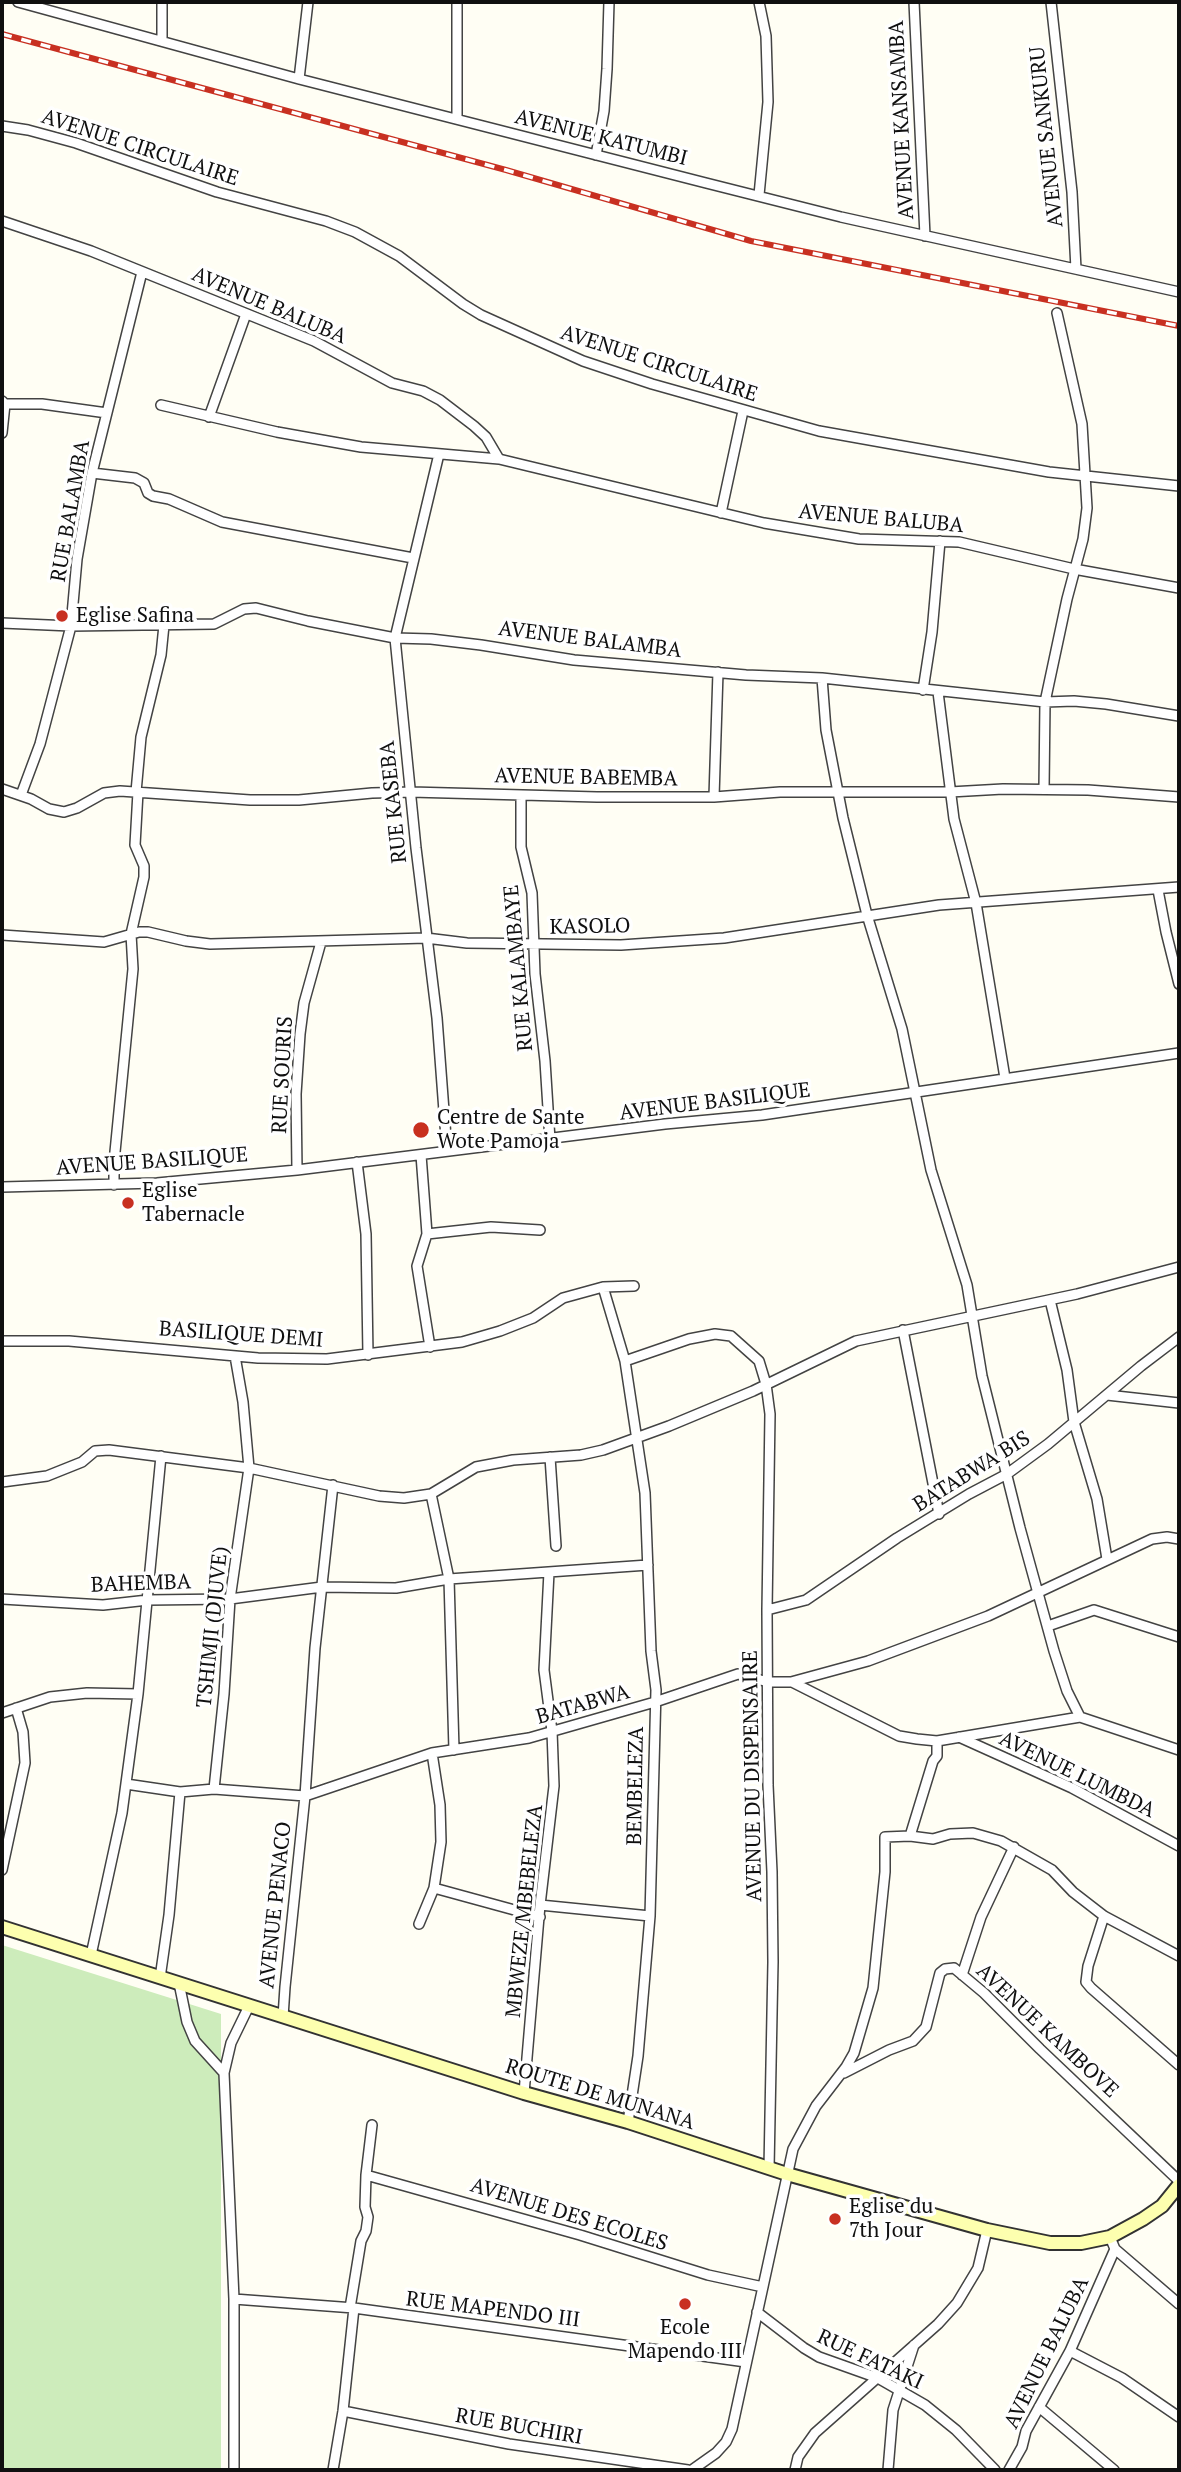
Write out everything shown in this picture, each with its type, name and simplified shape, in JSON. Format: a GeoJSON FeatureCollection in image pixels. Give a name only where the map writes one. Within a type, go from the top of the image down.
{"type":"FeatureCollection","features":[{"type":"Feature","properties":{"kind":"main road","name":"ROUTE DE MUNANA"},"geometry":{"type":"LineString","coordinates":[[2,1927],[787,2174],[988,2230],[1050,2243],[1081,2243],[1110,2236],[1143,2220],[1162,2206],[1179,2183]]}},
{"type":"Feature","properties":{"kind":"street","name":"AVENUE KATUMBI"},"geometry":{"type":"LineString","coordinates":[[18,2],[299,79],[596,155],[925,236],[1179,292]]}},
{"type":"Feature","properties":{"kind":"street"},"geometry":{"type":"LineString","coordinates":[[162,2],[162,41]]}},
{"type":"Feature","properties":{"kind":"street"},"geometry":{"type":"LineString","coordinates":[[299,79],[307,2]]}},
{"type":"Feature","properties":{"kind":"street"},"geometry":{"type":"LineString","coordinates":[[457,2],[457,119]]}},
{"type":"Feature","properties":{"kind":"street"},"geometry":{"type":"LineString","coordinates":[[596,155],[604,111],[608,2]]}},
{"type":"Feature","properties":{"kind":"street"},"geometry":{"type":"LineString","coordinates":[[758,195],[768,102],[765,36],[759,2]]}},
{"type":"Feature","properties":{"kind":"street","name":"AVENUE KANSAMBA"},"geometry":{"type":"LineString","coordinates":[[914,2],[925,236]]}},
{"type":"Feature","properties":{"kind":"street","name":"AVENUE SANKURU"},"geometry":{"type":"LineString","coordinates":[[1051,2],[1072,192],[1076,269]]}},
{"type":"Feature","properties":{"kind":"street","name":"AVENUE CIRCULAIRE"},"geometry":{"type":"LineString","coordinates":[[2,126],[76,143],[217,192],[326,221],[355,232],[399,256],[481,315],[547,347],[652,384],[819,431],[1086,478],[1179,486]]}},
{"type":"Feature","properties":{"kind":"street","name":"AVENUE BALUBA"},"geometry":{"type":"LineString","coordinates":[[2,221],[54,237],[142,272],[332,350],[392,383],[423,391],[440,400],[486,437],[499,459]]}},
{"type":"Feature","properties":{"kind":"street","name":"RUE BALAMBA"},"geometry":{"type":"LineString","coordinates":[[21,795],[40,744],[71,626],[77,559],[92,473],[142,272]]}},
{"type":"Feature","properties":{"kind":"street"},"geometry":{"type":"LineString","coordinates":[[1044,789],[1045,702],[1086,518],[1086,478],[1079,402],[1057,313]]}},
{"type":"Feature","properties":{"kind":"street"},"geometry":{"type":"LineString","coordinates":[[209,417],[246,314]]}},
{"type":"Feature","properties":{"kind":"street"},"geometry":{"type":"LineString","coordinates":[[2,433],[3,403],[42,404],[107,413]]}},
{"type":"Feature","properties":{"kind":"street","name":"AVENUE BALUBA"},"geometry":{"type":"LineString","coordinates":[[161,405],[361,447],[499,459],[764,523],[859,539],[940,541],[1179,588]]}},
{"type":"Feature","properties":{"kind":"street"},"geometry":{"type":"LineString","coordinates":[[721,513],[743,411]]}},
{"type":"Feature","properties":{"kind":"street","name":"RUE KASEBA"},"geometry":{"type":"LineString","coordinates":[[439,454],[395,638],[426,938],[437,1017],[447,1151]]}},
{"type":"Feature","properties":{"kind":"street"},"geometry":{"type":"LineString","coordinates":[[92,473],[135,478],[144,483],[148,493],[153,496],[164,497],[222,522],[413,558]]}},
{"type":"Feature","properties":{"kind":"street"},"geometry":{"type":"LineString","coordinates":[[923,690],[932,632],[940,541]]}},
{"type":"Feature","properties":{"kind":"street","name":"AVENUE BALAMBA"},"geometry":{"type":"LineString","coordinates":[[2,623],[71,626],[118,623],[214,624],[244,609],[256,608],[395,638],[481,645],[574,660],[822,678],[1045,702],[1074,701],[1179,716]]}},
{"type":"Feature","properties":{"kind":"street"},"geometry":{"type":"LineString","coordinates":[[114,1185],[133,969],[131,934],[144,877],[144,866],[135,845],[141,737],[161,655],[164,625]]}},
{"type":"Feature","properties":{"kind":"street"},"geometry":{"type":"LineString","coordinates":[[714,797],[718,672]]}},
{"type":"Feature","properties":{"kind":"street"},"geometry":{"type":"LineString","coordinates":[[822,678],[826,730],[837,792],[867,915],[902,1029],[931,1170],[958,1254],[973,1317],[982,1376],[1037,1595],[1067,1691],[1080,1717]]}},
{"type":"Feature","properties":{"kind":"street"},"geometry":{"type":"LineString","coordinates":[[938,692],[954,819],[976,903],[1005,1079]]}},
{"type":"Feature","properties":{"kind":"street","name":"AVENUE BABEMBA"},"geometry":{"type":"LineString","coordinates":[[2,789],[49,809],[64,812],[104,793],[137,792],[250,800],[299,800],[411,792],[714,797],[780,792],[1044,789],[1179,797]]}},
{"type":"Feature","properties":{"kind":"street","name":"RUE KALAMBAYE"},"geometry":{"type":"LineString","coordinates":[[521,795],[521,847],[532,893],[550,1140]]}},
{"type":"Feature","properties":{"kind":"street","name":"KASOLO"},"geometry":{"type":"LineString","coordinates":[[2,935],[104,942],[148,932],[186,942],[210,944],[426,938],[446,942],[534,946],[621,945],[724,938],[867,915],[976,903],[1179,887]]}},
{"type":"Feature","properties":{"kind":"street"},"geometry":{"type":"LineString","coordinates":[[1158,890],[1179,984]]}},
{"type":"Feature","properties":{"kind":"street","name":"RUE SOURIS"},"geometry":{"type":"LineString","coordinates":[[297,1170],[296,1094],[300,1034],[304,1003],[321,942]]}},
{"type":"Feature","properties":{"kind":"street","name":"AVENUE BASILIQUE"},"geometry":{"type":"LineString","coordinates":[[2,1187],[114,1185],[297,1170],[665,1124],[762,1115],[1179,1053]]}},
{"type":"Feature","properties":{"kind":"street"},"geometry":{"type":"LineString","coordinates":[[421,1155],[427,1234],[417,1266],[430,1347]]}},
{"type":"Feature","properties":{"kind":"street"},"geometry":{"type":"LineString","coordinates":[[357,1162],[366,1234],[369,1355]]}},
{"type":"Feature","properties":{"kind":"street"},"geometry":{"type":"LineString","coordinates":[[427,1234],[491,1227],[540,1230]]}},
{"type":"Feature","properties":{"kind":"street"},"geometry":{"type":"LineString","coordinates":[[2,1482],[47,1476],[82,1462],[95,1451],[109,1450],[249,1468],[379,1496],[404,1498],[430,1494],[476,1467],[603,1450],[669,1426],[856,1341],[1050,1300],[1179,1267]]}},
{"type":"Feature","properties":{"kind":"street","name":"BASILIQUE DEMI"},"geometry":{"type":"LineString","coordinates":[[2,1342],[69,1341],[235,1356],[327,1359],[462,1342],[533,1318],[550,1304],[563,1298],[603,1287],[634,1286]]}},
{"type":"Feature","properties":{"kind":"street","name":"BEMBELEZA"},"geometry":{"type":"LineString","coordinates":[[603,1287],[625,1361],[645,1493],[655,1702],[650,1916],[638,2056],[628,2122]]}},
{"type":"Feature","properties":{"kind":"street"},"geometry":{"type":"LineString","coordinates":[[1050,1300],[1067,1370],[1074,1422],[1097,1499],[1107,1559]]}},
{"type":"Feature","properties":{"kind":"street"},"geometry":{"type":"LineString","coordinates":[[903,1330],[939,1514]]}},
{"type":"Feature","properties":{"kind":"street"},"geometry":{"type":"LineString","coordinates":[[625,1361],[689,1339],[715,1334],[731,1336],[759,1361],[766,1384]]}},
{"type":"Feature","properties":{"kind":"street","name":"BATABWA BIS"},"geometry":{"type":"LineString","coordinates":[[767,1610],[806,1600],[874,1553],[969,1494],[1007,1475],[1179,1337]]}},
{"type":"Feature","properties":{"kind":"street","name":"TSHIMJI (DJUVE)"},"geometry":{"type":"LineString","coordinates":[[214,1789],[230,1599],[249,1468],[243,1402],[235,1356]]}},
{"type":"Feature","properties":{"kind":"street","name":"AVENUE DU DISPENSAIRE"},"geometry":{"type":"LineString","coordinates":[[766,1384],[770,1414],[767,1610],[773,1949],[769,2168]]}},
{"type":"Feature","properties":{"kind":"street"},"geometry":{"type":"LineString","coordinates":[[1107,1395],[1179,1403]]}},
{"type":"Feature","properties":{"kind":"street"},"geometry":{"type":"LineString","coordinates":[[91,1955],[107,1890],[126,1784],[138,1694],[161,1457]]}},
{"type":"Feature","properties":{"kind":"street"},"geometry":{"type":"LineString","coordinates":[[550,1457],[556,1546]]}},
{"type":"Feature","properties":{"kind":"street","name":"AVENUE PENACO"},"geometry":{"type":"LineString","coordinates":[[284,2017],[305,1796],[314,1659],[333,1485]]}},
{"type":"Feature","properties":{"kind":"street"},"geometry":{"type":"LineString","coordinates":[[430,1494],[449,1579],[454,1750]]}},
{"type":"Feature","properties":{"kind":"street","name":"BATABWA"},"geometry":{"type":"LineString","coordinates":[[126,1784],[180,1792],[214,1789],[305,1796],[432,1753],[529,1738],[655,1702],[738,1674],[768,1682],[792,1682],[868,1661],[1037,1595],[1152,1539],[1179,1539]]}},
{"type":"Feature","properties":{"kind":"street","name":"BAHEMBA"},"geometry":{"type":"LineString","coordinates":[[2,1599],[103,1605],[148,1600],[230,1599],[322,1587],[396,1588],[449,1579],[648,1565]]}},
{"type":"Feature","properties":{"kind":"street","name":"MBWEZE/MBEBELEZA"},"geometry":{"type":"LineString","coordinates":[[524,2093],[540,1905],[554,1786],[552,1731],[544,1670],[549,1572]]}},
{"type":"Feature","properties":{"kind":"street"},"geometry":{"type":"LineString","coordinates":[[1048,1626],[1094,1610],[1179,1637]]}},
{"type":"Feature","properties":{"kind":"street"},"geometry":{"type":"LineString","coordinates":[[792,1682],[899,1736],[937,1741],[1080,1717],[1179,1750]]}},
{"type":"Feature","properties":{"kind":"street"},"geometry":{"type":"LineString","coordinates":[[2,1713],[50,1697],[87,1693],[138,1694]]}},
{"type":"Feature","properties":{"kind":"street"},"geometry":{"type":"LineString","coordinates":[[2,1870],[5,1843],[25,1763],[23,1732],[16,1708]]}},
{"type":"Feature","properties":{"kind":"street","name":"AVENUE LUMBDA"},"geometry":{"type":"LineString","coordinates":[[959,1737],[1096,1800],[1179,1845]]}},
{"type":"Feature","properties":{"kind":"street"},"geometry":{"type":"LineString","coordinates":[[910,1836],[933,1761],[937,1756],[937,1741]]}},
{"type":"Feature","properties":{"kind":"street"},"geometry":{"type":"LineString","coordinates":[[419,1924],[434,1888],[440,1842],[440,1805],[432,1753]]}},
{"type":"Feature","properties":{"kind":"street"},"geometry":{"type":"LineString","coordinates":[[160,1978],[169,1915],[180,1792]]}},
{"type":"Feature","properties":{"kind":"street"},"geometry":{"type":"LineString","coordinates":[[690,2470],[716,2453],[726,2442],[736,2414],[793,2149],[816,2106],[854,2053],[873,1988],[885,1872],[885,1837],[933,1839],[950,1834],[973,1833],[1014,1847],[1052,1870],[1073,1892],[1104,1916],[1179,1956]]}},
{"type":"Feature","properties":{"kind":"street"},"geometry":{"type":"LineString","coordinates":[[962,1975],[981,1917],[1014,1847]]}},
{"type":"Feature","properties":{"kind":"street"},"geometry":{"type":"LineString","coordinates":[[434,1888],[540,1917]]}},
{"type":"Feature","properties":{"kind":"street"},"geometry":{"type":"LineString","coordinates":[[540,1905],[650,1916]]}},
{"type":"Feature","properties":{"kind":"street"},"geometry":{"type":"LineString","coordinates":[[1104,1916],[1088,1966],[1086,1982],[1179,2065]]}},
{"type":"Feature","properties":{"kind":"street","name":"AVENUE KAMBOVE"},"geometry":{"type":"LineString","coordinates":[[839,2076],[889,2050],[914,2041],[926,2027],[940,1973],[944,1969],[954,1968],[1179,2183]]}},
{"type":"Feature","properties":{"kind":"street"},"geometry":{"type":"LineString","coordinates":[[179,1983],[187,2022],[195,2041],[224,2073]]}},
{"type":"Feature","properties":{"kind":"street"},"geometry":{"type":"LineString","coordinates":[[234,2470],[234,2299],[224,2073],[231,2043],[249,2006]]}},
{"type":"Feature","properties":{"kind":"street"},"geometry":{"type":"LineString","coordinates":[[332,2470],[344,2412],[352,2308],[361,2241],[367,2224],[366,2175],[372,2125]]}},
{"type":"Feature","properties":{"kind":"street","name":"AVENUE DES ECOLES"},"geometry":{"type":"LineString","coordinates":[[366,2175],[580,2235],[708,2275],[763,2287]]}},
{"type":"Feature","properties":{"kind":"street"},"geometry":{"type":"LineString","coordinates":[[795,2470],[798,2457],[815,2433],[938,2324],[957,2303],[978,2268],[988,2230]]}},
{"type":"Feature","properties":{"kind":"street"},"geometry":{"type":"LineString","coordinates":[[1110,2236],[1115,2249],[1179,2304]]}},
{"type":"Feature","properties":{"kind":"street","name":"AVENUE BALUBA"},"geometry":{"type":"LineString","coordinates":[[1009,2470],[1019,2454],[1026,2431],[1070,2351],[1115,2249]]}},
{"type":"Feature","properties":{"kind":"street","name":"RUE MAPENDO III"},"geometry":{"type":"LineString","coordinates":[[234,2299],[352,2308],[746,2362]]}},
{"type":"Feature","properties":{"kind":"street","name":"RUE FATAKI"},"geometry":{"type":"LineString","coordinates":[[757,2312],[819,2357],[878,2378],[941,2416],[995,2470]]}},
{"type":"Feature","properties":{"kind":"street"},"geometry":{"type":"LineString","coordinates":[[888,2470],[892,2410],[914,2344]]}},
{"type":"Feature","properties":{"kind":"street"},"geometry":{"type":"LineString","coordinates":[[1070,2351],[1122,2378],[1179,2417]]}},
{"type":"Feature","properties":{"kind":"street"},"geometry":{"type":"LineString","coordinates":[[1039,2407],[1114,2470]]}},
{"type":"Feature","properties":{"kind":"street","name":"RUE BUCHIRI"},"geometry":{"type":"LineString","coordinates":[[344,2412],[509,2444],[690,2470]]}},
{"type":"Feature","properties":{"kind":"green space"},"geometry":{"type":"Polygon","coordinates":[[[2,1945],[221,2014],[221,2470],[2,2470],[2,1945]]]}},
{"type":"Feature","properties":{"kind":"railway"},"geometry":{"type":"LineString","coordinates":[[2,34],[506,170],[751,241],[1179,326]]}},
{"type":"Feature","properties":{"kind":"place","name":"Eglise Safina"},"geometry":{"type":"Point","coordinates":[62,616]}},
{"type":"Feature","properties":{"kind":"place","name":"Centre de Sante Wote Pamoja"},"geometry":{"type":"Point","coordinates":[421,1130]}},
{"type":"Feature","properties":{"kind":"place","name":"Eglise Tabernacle"},"geometry":{"type":"Point","coordinates":[128,1203]}},
{"type":"Feature","properties":{"kind":"place","name":"Eglise du 7th Jour"},"geometry":{"type":"Point","coordinates":[835,2219]}},
{"type":"Feature","properties":{"kind":"place","name":"Ecole Mapendo III"},"geometry":{"type":"Point","coordinates":[685,2304]}}]}
